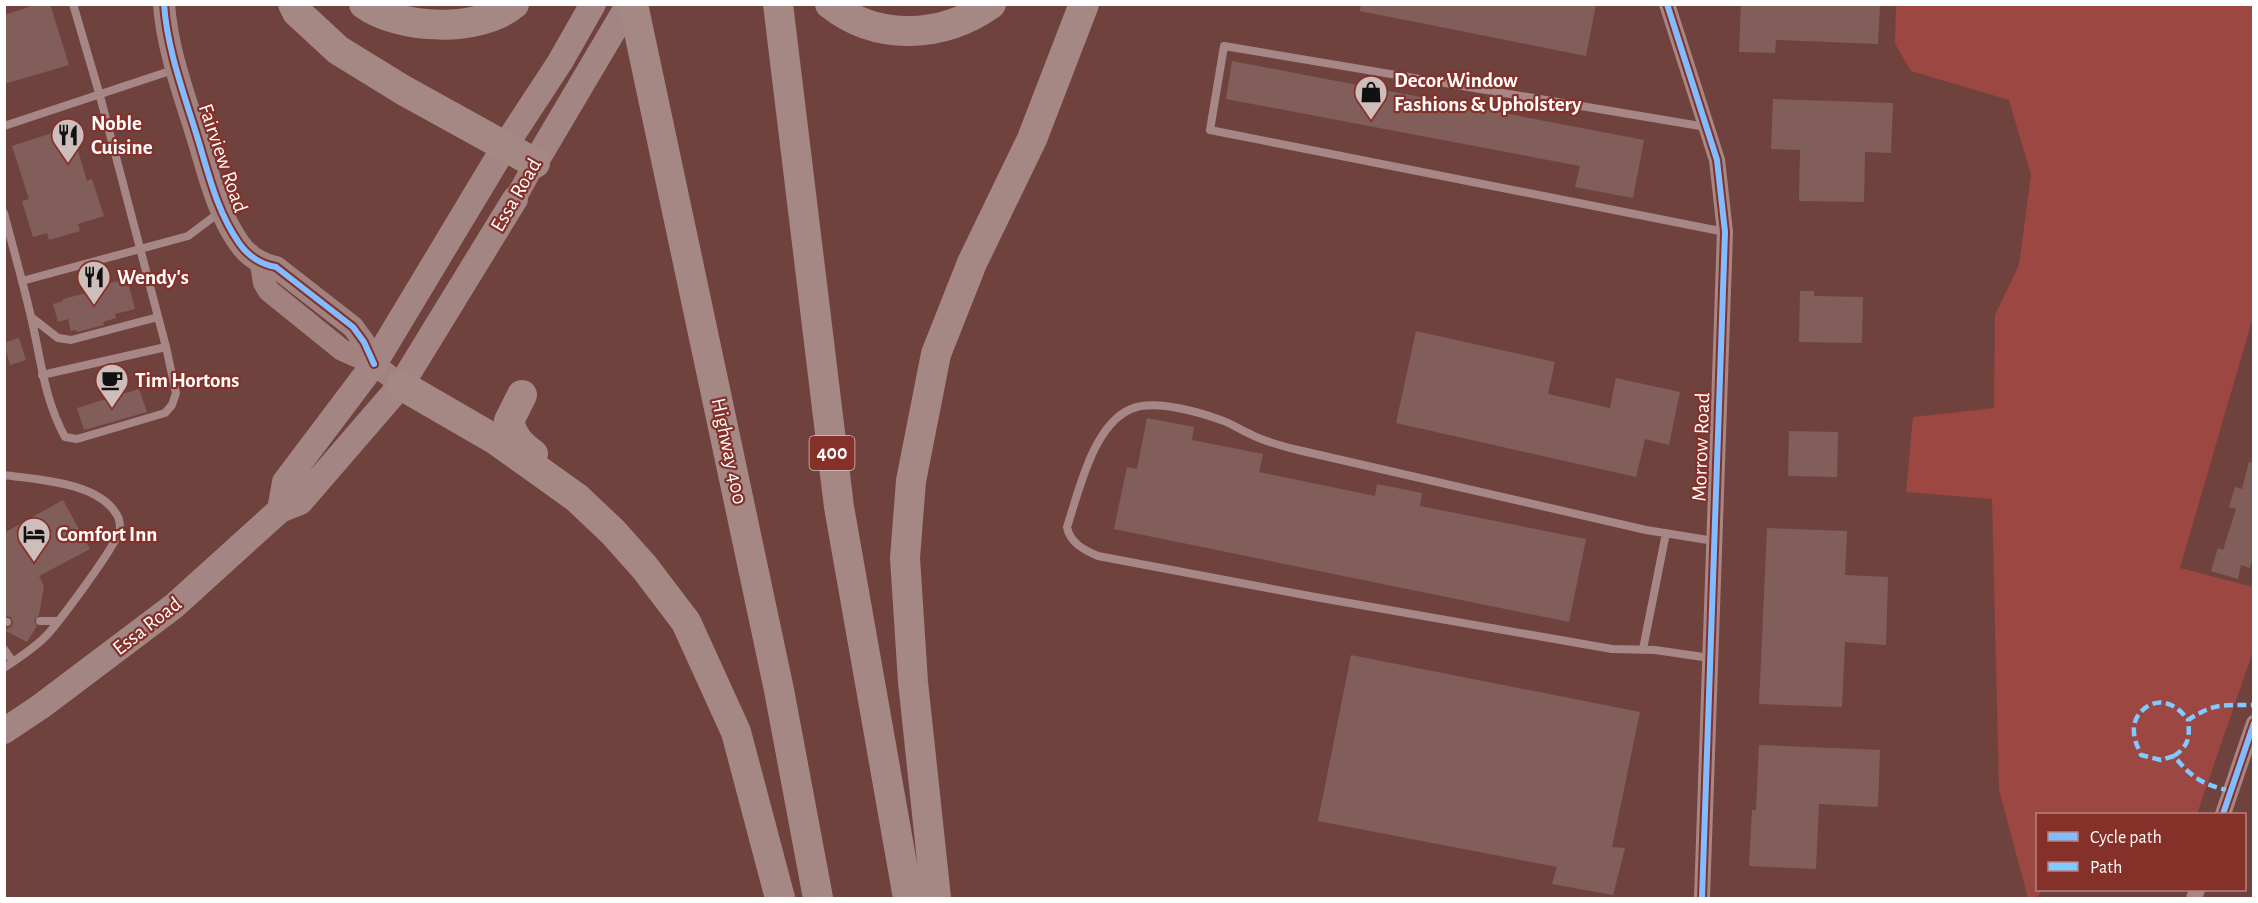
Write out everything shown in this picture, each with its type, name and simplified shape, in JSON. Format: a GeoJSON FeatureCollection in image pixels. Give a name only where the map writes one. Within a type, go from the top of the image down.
{"type":"FeatureCollection","features":[{"type":"Feature","properties":{"kind":"highway"},"geometry":{"type":"LineString","coordinates":[[293,4],[297,12],[338,50],[403,90],[535,163]]}},
{"type":"Feature","properties":{"kind":"highway"},"geometry":{"type":"LineString","coordinates":[[364,4],[371,10],[413,22],[449,26],[475,22],[502,14],[514,4]]}},
{"type":"Feature","properties":{"kind":"highway","name":"400"},"geometry":{"type":"LineString","coordinates":[[778,4],[839,507],[908,898]]}},
{"type":"Feature","properties":{"kind":"highway"},"geometry":{"type":"LineString","coordinates":[[830,4],[838,11],[872,26],[911,32],[940,29],[973,17],[991,4]]}},
{"type":"Feature","properties":{"kind":"highway"},"geometry":{"type":"LineString","coordinates":[[936,898],[913,682],[905,558],[911,481],[936,354],[972,263],[1032,139],[1084,4]]}},
{"type":"Feature","properties":{"kind":"highway","name":"Highway 400"},"geometry":{"type":"LineString","coordinates":[[633,8],[777,679],[818,898]]}},
{"type":"Feature","properties":{"kind":"highway"},"geometry":{"type":"LineString","coordinates":[[401,385],[496,440],[577,498],[613,532],[645,568],[686,622],[736,732],[780,898]]}},
{"type":"Feature","properties":{"kind":"highway"},"geometry":{"type":"LineString","coordinates":[[522,395],[509,421],[513,435],[527,450],[562,475],[577,498]]}},
{"type":"Feature","properties":{"kind":"main road","name":"Essa Road"},"geometry":{"type":"LineString","coordinates":[[280,510],[285,482],[374,364],[505,146],[560,62],[593,4]]}},
{"type":"Feature","properties":{"kind":"main road","name":"Essa Road"},"geometry":{"type":"LineString","coordinates":[[535,163],[633,8]]}},
{"type":"Feature","properties":{"kind":"main road","name":"Essa Road"},"geometry":{"type":"LineString","coordinates":[[4,731],[40,707],[174,606],[280,510],[300,502],[401,385],[514,199]]}},
{"type":"Feature","properties":{"kind":"street","name":"Fairview Road"},"geometry":{"type":"LineString","coordinates":[[164,4],[165,23],[176,69],[220,212],[240,245],[261,264],[276,267],[353,327],[364,342],[374,364]]}},
{"type":"Feature","properties":{"kind":"street","name":"Morrow Road"},"geometry":{"type":"LineString","coordinates":[[1667,4],[1717,160],[1725,232],[1702,898]]}},
{"type":"Feature","properties":{"kind":"street","name":"Essa Road"},"geometry":{"type":"LineString","coordinates":[[514,199],[535,163]]}},
{"type":"Feature","properties":{"kind":"street"},"geometry":{"type":"LineString","coordinates":[[374,364],[401,385]]}},
{"type":"Feature","properties":{"kind":"street"},"geometry":{"type":"LineString","coordinates":[[2223,813],[2252,729]]}},
{"type":"Feature","properties":{"kind":"lane"},"geometry":{"type":"LineString","coordinates":[[4,213],[31,317],[42,375],[53,415],[65,437],[77,439],[165,413],[172,405],[176,393],[166,347],[74,4]]}},
{"type":"Feature","properties":{"kind":"lane"},"geometry":{"type":"LineString","coordinates":[[1706,127],[1224,46],[1210,130],[1725,232]]}},
{"type":"Feature","properties":{"kind":"lane"},"geometry":{"type":"LineString","coordinates":[[4,126],[176,69]]}},
{"type":"Feature","properties":{"kind":"lane"},"geometry":{"type":"LineString","coordinates":[[22,281],[188,236],[220,212]]}},
{"type":"Feature","properties":{"kind":"lane"},"geometry":{"type":"LineString","coordinates":[[31,317],[58,338],[71,340],[159,317]]}},
{"type":"Feature","properties":{"kind":"lane"},"geometry":{"type":"LineString","coordinates":[[42,375],[166,347]]}},
{"type":"Feature","properties":{"kind":"lane"},"geometry":{"type":"LineString","coordinates":[[1710,658],[1643,649],[1612,649],[1098,556],[1076,543],[1069,535],[1067,527],[1094,449],[1112,423],[1131,409],[1148,405],[1177,408],[1223,420],[1270,443],[1298,450],[1665,533],[1714,541]]}},
{"type":"Feature","properties":{"kind":"lane"},"geometry":{"type":"LineString","coordinates":[[4,475],[77,487],[97,496],[118,517],[120,528],[115,540],[46,636],[4,668]]}},
{"type":"Feature","properties":{"kind":"lane"},"geometry":{"type":"LineString","coordinates":[[1643,649],[1665,533]]}},
{"type":"Feature","properties":{"kind":"lane"},"geometry":{"type":"LineString","coordinates":[[40,621],[58,621]]}},
{"type":"Feature","properties":{"kind":"lane"},"geometry":{"type":"LineString","coordinates":[[4,649],[13,662]]}},
{"type":"Feature","properties":{"kind":"shaded area"},"geometry":{"type":"Polygon","coordinates":[[[1896,5],[2253,5],[2253,317],[2180,568],[2253,587],[2253,651],[2197,813],[2036,813],[2036,891],[2041,891],[2037,898],[2028,898],[1999,790],[1992,499],[1906,492],[1913,417],[1994,408],[1995,315],[2019,265],[2031,175],[2009,100],[1911,71],[1895,44],[1896,5]]]}},
{"type":"Feature","properties":{"kind":"building"},"geometry":{"type":"Polygon","coordinates":[[[38,4],[50,4],[69,65],[4,84],[4,15],[38,4]]]}},
{"type":"Feature","properties":{"kind":"building"},"geometry":{"type":"Polygon","coordinates":[[[1361,4],[1596,4],[1586,56],[1360,11],[1361,4]]]}},
{"type":"Feature","properties":{"kind":"building"},"geometry":{"type":"Polygon","coordinates":[[[1741,4],[1880,6],[1878,44],[1776,40],[1775,53],[1739,52],[1741,4]]]}},
{"type":"Feature","properties":{"kind":"building"},"geometry":{"type":"Polygon","coordinates":[[[1232,61],[1644,140],[1633,198],[1575,187],[1580,166],[1226,99],[1232,61]]]}},
{"type":"Feature","properties":{"kind":"building"},"geometry":{"type":"Polygon","coordinates":[[[1773,99],[1893,103],[1891,153],[1865,152],[1864,202],[1799,201],[1800,150],[1771,149],[1773,99]]]}},
{"type":"Feature","properties":{"kind":"building"},"geometry":{"type":"Polygon","coordinates":[[[71,127],[87,181],[92,179],[104,216],[78,224],[80,231],[49,240],[47,233],[33,237],[22,201],[29,199],[12,146],[71,127]]]}},
{"type":"Feature","properties":{"kind":"building","name":"Wendy's"},"geometry":{"type":"Polygon","coordinates":[[[127,279],[135,309],[115,314],[116,318],[103,322],[104,325],[77,332],[76,330],[71,331],[68,319],[58,322],[53,304],[63,299],[98,290],[97,286],[127,279]]]}},
{"type":"Feature","properties":{"kind":"building"},"geometry":{"type":"Polygon","coordinates":[[[1800,291],[1814,291],[1814,296],[1863,297],[1862,343],[1799,342],[1800,291]]]}},
{"type":"Feature","properties":{"kind":"building"},"geometry":{"type":"Polygon","coordinates":[[[1416,331],[1555,362],[1548,394],[1610,408],[1616,378],[1680,392],[1669,445],[1645,439],[1636,477],[1396,423],[1416,331]]]}},
{"type":"Feature","properties":{"kind":"building"},"geometry":{"type":"Polygon","coordinates":[[[19,338],[26,360],[10,365],[4,343],[19,338]]]}},
{"type":"Feature","properties":{"kind":"building","name":"Tim Hortons"},"geometry":{"type":"Polygon","coordinates":[[[139,389],[147,412],[84,430],[77,408],[139,389]]]}},
{"type":"Feature","properties":{"kind":"building"},"geometry":{"type":"Polygon","coordinates":[[[1147,418],[1194,427],[1192,440],[1263,454],[1259,472],[1375,496],[1377,484],[1422,493],[1420,506],[1586,539],[1569,622],[1114,529],[1127,467],[1137,469],[1147,418]]]}},
{"type":"Feature","properties":{"kind":"building"},"geometry":{"type":"Polygon","coordinates":[[[1789,431],[1838,432],[1837,477],[1788,476],[1789,431]]]}},
{"type":"Feature","properties":{"kind":"building"},"geometry":{"type":"Polygon","coordinates":[[[2249,462],[2253,463],[2253,555],[2250,568],[2241,565],[2238,579],[2211,571],[2218,548],[2223,550],[2236,509],[2229,507],[2235,487],[2242,489],[2249,462]]]}},
{"type":"Feature","properties":{"kind":"building","name":"Comfort Inn"},"geometry":{"type":"Polygon","coordinates":[[[63,500],[90,549],[39,576],[44,586],[39,615],[34,620],[37,626],[27,642],[4,630],[11,627],[13,623],[11,617],[4,616],[4,533],[63,500]]]}},
{"type":"Feature","properties":{"kind":"building"},"geometry":{"type":"Polygon","coordinates":[[[1767,528],[1847,531],[1845,575],[1888,577],[1886,645],[1845,642],[1842,707],[1759,704],[1767,528]]]}},
{"type":"Feature","properties":{"kind":"building"},"geometry":{"type":"Polygon","coordinates":[[[1351,655],[1640,712],[1612,847],[1625,848],[1613,895],[1552,884],[1557,867],[1318,821],[1351,655]]]}},
{"type":"Feature","properties":{"kind":"building"},"geometry":{"type":"Polygon","coordinates":[[[1759,745],[1880,750],[1878,807],[1819,804],[1816,869],[1749,866],[1752,810],[1756,810],[1759,745]]]}},
{"type":"Feature","properties":{"kind":"marked path"},"geometry":{"type":"LineString","coordinates":[[2174,756],[2161,760],[2141,755],[2135,738],[2135,722],[2140,712],[2159,703],[2175,707],[2188,720]]}},
{"type":"Feature","properties":{"kind":"marked path"},"geometry":{"type":"LineString","coordinates":[[2230,791],[2199,780],[2174,756],[2186,745],[2189,731],[2188,720],[2205,710],[2219,706],[2254,705]]}},
{"type":"Feature","properties":{"kind":"cycle path"},"geometry":{"type":"LineString","coordinates":[[164,4],[168,37],[181,85],[213,190],[231,230],[250,256],[276,267],[353,327],[364,342],[374,364]]}},
{"type":"Feature","properties":{"kind":"cycle path"},"geometry":{"type":"LineString","coordinates":[[1667,4],[1717,160],[1725,232],[1702,898]]}},
{"type":"Feature","properties":{"kind":"cycle path"},"geometry":{"type":"LineString","coordinates":[[2223,813],[2254,723]]}},
{"type":"Feature","properties":{"kind":"place","name":"Decor Window Fashions & Upholstery"},"geometry":{"type":"Point","coordinates":[1371,121]}},
{"type":"Feature","properties":{"kind":"place","name":"Noble Cuisine"},"geometry":{"type":"Point","coordinates":[68,164]}},
{"type":"Feature","properties":{"kind":"place","name":"Wendy's"},"geometry":{"type":"Point","coordinates":[94,306]}},
{"type":"Feature","properties":{"kind":"place","name":"Tim Hortons"},"geometry":{"type":"Point","coordinates":[112,409]}},
{"type":"Feature","properties":{"kind":"place","name":"Comfort Inn"},"geometry":{"type":"Point","coordinates":[34,563]}}]}
